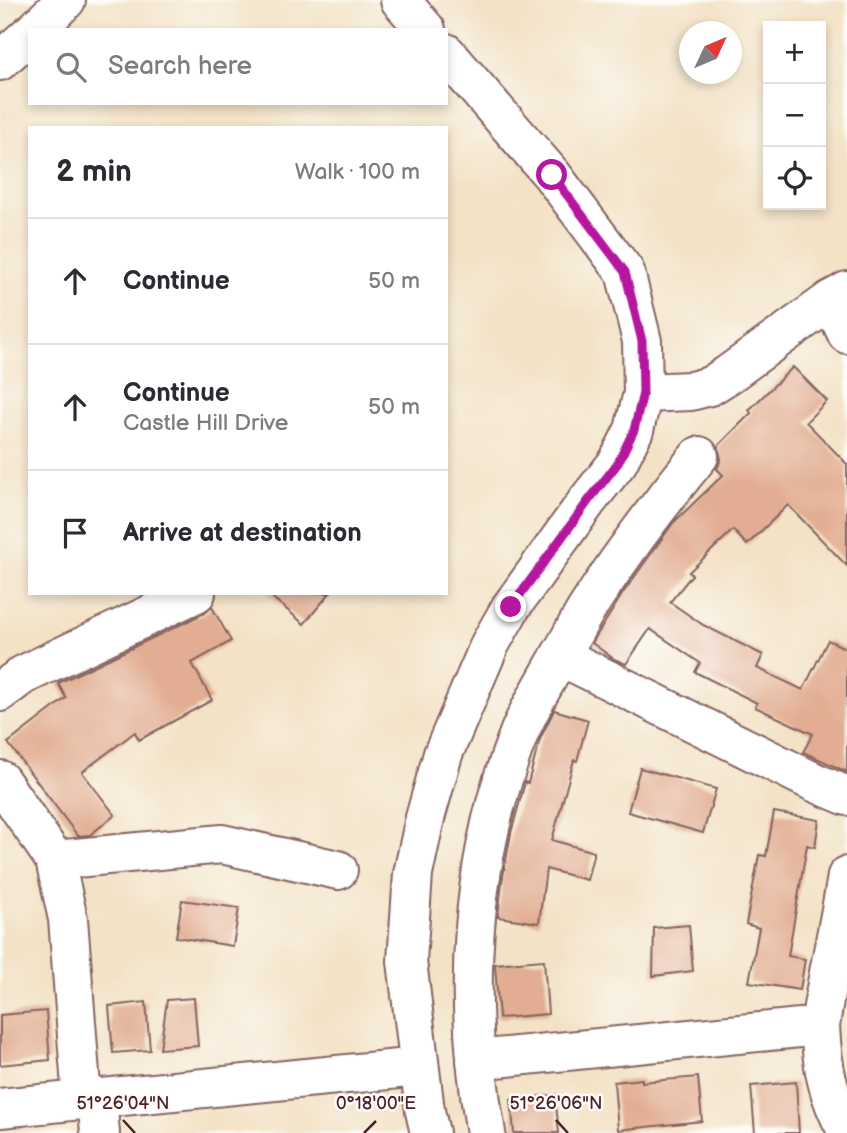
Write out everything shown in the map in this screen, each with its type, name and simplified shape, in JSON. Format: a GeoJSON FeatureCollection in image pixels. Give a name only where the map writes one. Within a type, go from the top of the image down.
{"type":"FeatureCollection","features":[{"type":"Feature","properties":{"kind":"street"},"geometry":{"type":"LineString","coordinates":[[37,28],[66,0]]}},
{"type":"Feature","properties":{"kind":"street"},"geometry":{"type":"LineString","coordinates":[[400,0],[424,28]]}},
{"type":"Feature","properties":{"kind":"street"},"geometry":{"type":"LineString","coordinates":[[0,61],[28,36]]}},
{"type":"Feature","properties":{"kind":"street"},"geometry":{"type":"LineString","coordinates":[[430,1133],[419,1067],[407,961],[413,874],[443,754],[489,644],[511,607],[618,463],[634,430],[643,393],[642,341],[625,272],[552,175],[448,55]]}},
{"type":"Feature","properties":{"kind":"street"},"geometry":{"type":"LineString","coordinates":[[643,393],[696,391],[710,386],[839,295],[847,334]]}},
{"type":"Feature","properties":{"kind":"street"},"geometry":{"type":"LineString","coordinates":[[486,1133],[476,1060],[472,985],[473,941],[485,850],[500,789],[521,729],[584,613],[654,510],[698,456]]}},
{"type":"Feature","properties":{"kind":"street"},"geometry":{"type":"LineString","coordinates":[[0,692],[23,675],[192,595]]}},
{"type":"Feature","properties":{"kind":"street"},"geometry":{"type":"LineString","coordinates":[[560,656],[847,796]]}},
{"type":"Feature","properties":{"kind":"street"},"geometry":{"type":"LineString","coordinates":[[0,780],[55,860],[68,919],[93,1110]]}},
{"type":"Feature","properties":{"kind":"street"},"geometry":{"type":"LineString","coordinates":[[55,860],[222,844],[338,870]]}},
{"type":"Feature","properties":{"kind":"street"},"geometry":{"type":"LineString","coordinates":[[847,876],[842,938],[825,990],[820,1026],[827,1084],[847,1130]]}},
{"type":"Feature","properties":{"kind":"street"},"geometry":{"type":"LineString","coordinates":[[476,1060],[820,1026]]}},
{"type":"Feature","properties":{"kind":"street"},"geometry":{"type":"LineString","coordinates":[[0,1108],[93,1110],[419,1067]]}},
{"type":"Feature","properties":{"kind":"building"},"geometry":{"type":"Polygon","coordinates":[[[793,367],[827,401],[806,422],[847,464],[847,566],[788,505],[747,545],[733,530],[689,572],[692,575],[670,602],[703,625],[763,655],[757,668],[803,690],[828,640],[847,649],[847,772],[803,752],[813,734],[755,707],[757,703],[695,672],[700,663],[650,629],[626,664],[592,643],[623,593],[673,523],[723,475],[717,469],[721,459],[718,446],[751,413],[749,410],[793,367]]]}},
{"type":"Feature","properties":{"kind":"building"},"geometry":{"type":"Polygon","coordinates":[[[269,595],[328,595],[304,624],[269,595]]]}},
{"type":"Feature","properties":{"kind":"building"},"geometry":{"type":"Polygon","coordinates":[[[212,607],[231,641],[192,663],[212,700],[139,740],[135,732],[82,772],[115,815],[90,835],[78,836],[8,743],[66,698],[58,683],[205,613],[212,607]]]}},
{"type":"Feature","properties":{"kind":"building"},"geometry":{"type":"Polygon","coordinates":[[[554,710],[588,720],[552,840],[594,852],[587,880],[546,869],[539,923],[498,917],[511,833],[540,739],[554,710]]]}},
{"type":"Feature","properties":{"kind":"building"},"geometry":{"type":"Polygon","coordinates":[[[640,768],[716,789],[703,833],[628,812],[640,768]]]}},
{"type":"Feature","properties":{"kind":"building"},"geometry":{"type":"Polygon","coordinates":[[[774,812],[819,820],[815,847],[807,845],[788,956],[805,959],[800,990],[749,982],[759,928],[746,924],[759,855],[766,856],[774,812]]]}},
{"type":"Feature","properties":{"kind":"building"},"geometry":{"type":"Polygon","coordinates":[[[182,900],[239,908],[233,946],[176,937],[182,900]]]}},
{"type":"Feature","properties":{"kind":"building"},"geometry":{"type":"Polygon","coordinates":[[[689,925],[693,971],[653,976],[654,928],[689,925]]]}},
{"type":"Feature","properties":{"kind":"building"},"geometry":{"type":"Polygon","coordinates":[[[544,960],[548,1014],[499,1018],[495,964],[544,960]]]}},
{"type":"Feature","properties":{"kind":"building"},"geometry":{"type":"Polygon","coordinates":[[[194,998],[198,1046],[160,1049],[167,1000],[194,998]]]}},
{"type":"Feature","properties":{"kind":"building"},"geometry":{"type":"Polygon","coordinates":[[[146,1002],[150,1050],[113,1053],[109,1006],[146,1002]]]}},
{"type":"Feature","properties":{"kind":"building"},"geometry":{"type":"Polygon","coordinates":[[[46,1011],[50,1060],[0,1065],[0,1015],[46,1011]]]}},
{"type":"Feature","properties":{"kind":"building"},"geometry":{"type":"Polygon","coordinates":[[[698,1077],[702,1121],[618,1130],[614,1082],[698,1077]]]}},
{"type":"Feature","properties":{"kind":"building"},"geometry":{"type":"Polygon","coordinates":[[[796,1082],[799,1133],[755,1133],[751,1086],[796,1082]]]}},
{"type":"Feature","properties":{"kind":"building"},"geometry":{"type":"Polygon","coordinates":[[[555,1095],[559,1133],[514,1133],[511,1099],[555,1095]]]}},
{"type":"Feature","properties":{"kind":"route"},"geometry":{"type":"LineString","coordinates":[[511,607],[618,463],[634,430],[643,393],[642,341],[625,272],[552,175]]}}]}
